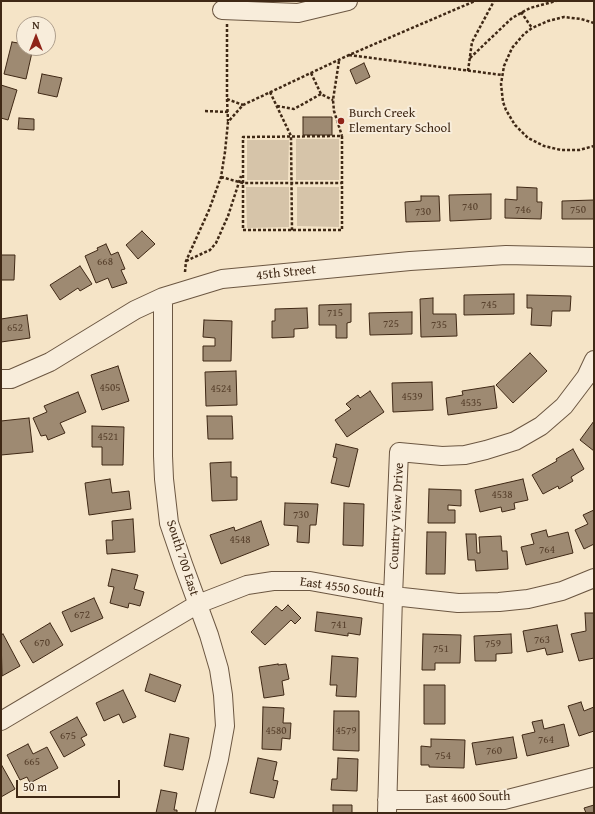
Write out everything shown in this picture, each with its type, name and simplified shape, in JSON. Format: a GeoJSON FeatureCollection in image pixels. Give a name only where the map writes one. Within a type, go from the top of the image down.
{"type":"FeatureCollection","features":[{"type":"Feature","properties":{"kind":"street"},"geometry":{"type":"LineString","coordinates":[[224,16],[298,13],[348,1]]}},
{"type":"Feature","properties":{"kind":"street","name":"45th Street"},"geometry":{"type":"LineString","coordinates":[[1,379],[11,378],[50,362],[136,310],[163,297],[222,279],[410,261],[506,255],[594,257]]}},
{"type":"Feature","properties":{"kind":"street","name":"South 700 East"},"geometry":{"type":"LineString","coordinates":[[163,297],[164,479],[169,523],[209,635],[219,669],[223,695],[225,726],[219,759],[205,813]]}},
{"type":"Feature","properties":{"kind":"street","name":"Country View Drive"},"geometry":{"type":"LineString","coordinates":[[387,807],[399,452],[442,456],[465,455],[514,442],[541,426],[564,406],[586,377],[594,360]]}},
{"type":"Feature","properties":{"kind":"street","name":"East 4550 South"},"geometry":{"type":"LineString","coordinates":[[1,721],[198,604],[247,585],[273,581],[310,581],[393,596],[458,603],[499,602],[528,599],[562,591],[594,578]]}},
{"type":"Feature","properties":{"kind":"street","name":"East 4600 South"},"geometry":{"type":"LineString","coordinates":[[387,807],[504,800],[594,778]]}},
{"type":"Feature","properties":{"kind":"path"},"geometry":{"type":"LineString","coordinates":[[228,122],[243,105],[349,55],[475,1]]}},
{"type":"Feature","properties":{"kind":"path"},"geometry":{"type":"LineString","coordinates":[[468,71],[472,42],[494,1]]}},
{"type":"Feature","properties":{"kind":"path"},"geometry":{"type":"LineString","coordinates":[[470,58],[512,18],[530,8],[556,1]]}},
{"type":"Feature","properties":{"kind":"path"},"geometry":{"type":"LineString","coordinates":[[522,12],[532,28]]}},
{"type":"Feature","properties":{"kind":"path"},"geometry":{"type":"LineString","coordinates":[[185,272],[186,261],[209,210],[221,177],[225,152],[228,112],[224,16]]}},
{"type":"Feature","properties":{"kind":"path"},"geometry":{"type":"LineString","coordinates":[[594,23],[581,19],[564,18],[548,21],[532,28],[524,34],[512,48],[507,57],[502,75],[502,93],[506,110],[515,125],[528,138],[544,146],[561,150],[579,150],[594,146]]}},
{"type":"Feature","properties":{"kind":"path"},"geometry":{"type":"LineString","coordinates":[[349,55],[502,75]]}},
{"type":"Feature","properties":{"kind":"path"},"geometry":{"type":"LineString","coordinates":[[241,183],[243,230],[342,230],[342,136],[334,111],[333,100],[339,60]]}},
{"type":"Feature","properties":{"kind":"path"},"geometry":{"type":"LineString","coordinates":[[311,74],[321,94],[333,100]]}},
{"type":"Feature","properties":{"kind":"path"},"geometry":{"type":"LineString","coordinates":[[270,92],[291,136],[292,230]]}},
{"type":"Feature","properties":{"kind":"path"},"geometry":{"type":"LineString","coordinates":[[277,106],[294,108],[321,94]]}},
{"type":"Feature","properties":{"kind":"path"},"geometry":{"type":"LineString","coordinates":[[227,99],[243,105]]}},
{"type":"Feature","properties":{"kind":"path"},"geometry":{"type":"LineString","coordinates":[[205,111],[228,112]]}},
{"type":"Feature","properties":{"kind":"path"},"geometry":{"type":"LineString","coordinates":[[186,261],[210,250],[216,243],[241,183],[243,172],[244,137],[342,136]]}},
{"type":"Feature","properties":{"kind":"path"},"geometry":{"type":"LineString","coordinates":[[221,177],[241,183],[342,183]]}},
{"type":"Feature","properties":{"kind":"shaded area"},"geometry":{"type":"Polygon","coordinates":[[[296,139],[339,139],[339,180],[296,180],[296,139]]]}},
{"type":"Feature","properties":{"kind":"shaded area"},"geometry":{"type":"Polygon","coordinates":[[[247,140],[289,140],[288,180],[247,180],[247,140]]]}},
{"type":"Feature","properties":{"kind":"shaded area"},"geometry":{"type":"Polygon","coordinates":[[[246,187],[289,187],[289,227],[247,228],[246,187]]]}},
{"type":"Feature","properties":{"kind":"shaded area"},"geometry":{"type":"Polygon","coordinates":[[[297,187],[339,187],[339,227],[297,226],[297,187]]]}},
{"type":"Feature","properties":{"kind":"building"},"geometry":{"type":"Polygon","coordinates":[[[12,42],[16,43],[16,56],[31,56],[26,79],[4,74],[12,42]]]}},
{"type":"Feature","properties":{"kind":"building"},"geometry":{"type":"Polygon","coordinates":[[[364,63],[370,77],[356,84],[350,70],[364,63]]]}},
{"type":"Feature","properties":{"kind":"building"},"geometry":{"type":"Polygon","coordinates":[[[42,74],[62,78],[57,97],[38,93],[42,74]]]}},
{"type":"Feature","properties":{"kind":"building"},"geometry":{"type":"Polygon","coordinates":[[[1,85],[17,90],[8,120],[1,118],[1,85]]]}},
{"type":"Feature","properties":{"kind":"building"},"geometry":{"type":"Polygon","coordinates":[[[303,117],[332,117],[332,135],[303,135],[303,117]]]}},
{"type":"Feature","properties":{"kind":"building"},"geometry":{"type":"Polygon","coordinates":[[[19,118],[34,119],[34,130],[18,129],[19,118]]]}},
{"type":"Feature","properties":{"kind":"building"},"geometry":{"type":"Polygon","coordinates":[[[517,187],[537,188],[537,202],[542,202],[541,219],[505,218],[505,199],[517,200],[517,187]]]}},
{"type":"Feature","properties":{"kind":"building"},"geometry":{"type":"Polygon","coordinates":[[[491,194],[491,219],[450,221],[449,195],[491,194]]]}},
{"type":"Feature","properties":{"kind":"building"},"geometry":{"type":"Polygon","coordinates":[[[421,196],[439,196],[440,221],[406,222],[405,202],[421,201],[421,196]]]}},
{"type":"Feature","properties":{"kind":"building"},"geometry":{"type":"Polygon","coordinates":[[[594,200],[594,219],[562,219],[562,201],[594,200]]]}},
{"type":"Feature","properties":{"kind":"building"},"geometry":{"type":"Polygon","coordinates":[[[142,231],[155,244],[138,259],[126,245],[142,231]]]}},
{"type":"Feature","properties":{"kind":"building"},"geometry":{"type":"Polygon","coordinates":[[[106,244],[111,255],[118,252],[125,269],[121,270],[127,283],[112,288],[108,278],[96,283],[85,256],[98,250],[97,248],[106,244]]]}},
{"type":"Feature","properties":{"kind":"building"},"geometry":{"type":"Polygon","coordinates":[[[1,255],[15,255],[14,280],[1,280],[1,255]]]}},
{"type":"Feature","properties":{"kind":"building"},"geometry":{"type":"Polygon","coordinates":[[[80,266],[92,284],[80,291],[78,288],[60,300],[50,285],[80,266]]]}},
{"type":"Feature","properties":{"kind":"building"},"geometry":{"type":"Polygon","coordinates":[[[514,294],[514,314],[464,315],[464,295],[514,294]]]}},
{"type":"Feature","properties":{"kind":"building"},"geometry":{"type":"Polygon","coordinates":[[[527,295],[571,296],[570,311],[552,311],[551,326],[531,325],[532,308],[527,308],[527,295]]]}},
{"type":"Feature","properties":{"kind":"building"},"geometry":{"type":"Polygon","coordinates":[[[433,298],[433,314],[456,314],[457,336],[421,337],[420,299],[433,298]]]}},
{"type":"Feature","properties":{"kind":"building"},"geometry":{"type":"Polygon","coordinates":[[[351,304],[351,322],[347,323],[347,338],[336,338],[336,325],[319,325],[319,305],[351,304]]]}},
{"type":"Feature","properties":{"kind":"building"},"geometry":{"type":"Polygon","coordinates":[[[307,308],[308,328],[294,329],[294,337],[272,338],[272,321],[275,321],[275,309],[307,308]]]}},
{"type":"Feature","properties":{"kind":"building"},"geometry":{"type":"Polygon","coordinates":[[[412,312],[412,334],[370,335],[369,313],[412,312]]]}},
{"type":"Feature","properties":{"kind":"building"},"geometry":{"type":"Polygon","coordinates":[[[27,315],[30,338],[1,342],[1,319],[27,315]]]}},
{"type":"Feature","properties":{"kind":"building"},"geometry":{"type":"Polygon","coordinates":[[[204,320],[232,321],[231,361],[203,361],[203,346],[215,346],[215,338],[203,337],[204,320]]]}},
{"type":"Feature","properties":{"kind":"building"},"geometry":{"type":"Polygon","coordinates":[[[530,353],[547,371],[513,403],[496,385],[530,353]]]}},
{"type":"Feature","properties":{"kind":"building"},"geometry":{"type":"Polygon","coordinates":[[[118,366],[129,401],[102,410],[91,375],[118,366]]]}},
{"type":"Feature","properties":{"kind":"building"},"geometry":{"type":"Polygon","coordinates":[[[236,371],[237,405],[206,406],[205,372],[236,371]]]}},
{"type":"Feature","properties":{"kind":"building"},"geometry":{"type":"Polygon","coordinates":[[[432,382],[433,410],[393,412],[392,383],[432,382]]]}},
{"type":"Feature","properties":{"kind":"building"},"geometry":{"type":"Polygon","coordinates":[[[494,386],[497,408],[448,415],[446,398],[463,395],[462,391],[494,386]]]}},
{"type":"Feature","properties":{"kind":"building"},"geometry":{"type":"Polygon","coordinates":[[[370,391],[384,412],[347,437],[335,420],[351,409],[346,404],[358,395],[360,398],[370,391]]]}},
{"type":"Feature","properties":{"kind":"building"},"geometry":{"type":"Polygon","coordinates":[[[78,392],[86,412],[60,423],[65,433],[48,440],[46,435],[41,436],[33,418],[47,412],[44,406],[78,392]]]}},
{"type":"Feature","properties":{"kind":"building"},"geometry":{"type":"Polygon","coordinates":[[[207,416],[232,416],[233,439],[208,439],[207,416]]]}},
{"type":"Feature","properties":{"kind":"building"},"geometry":{"type":"Polygon","coordinates":[[[29,418],[33,452],[1,455],[1,421],[29,418]]]}},
{"type":"Feature","properties":{"kind":"building"},"geometry":{"type":"Polygon","coordinates":[[[594,421],[594,451],[580,440],[594,421]]]}},
{"type":"Feature","properties":{"kind":"building"},"geometry":{"type":"Polygon","coordinates":[[[92,426],[124,427],[123,465],[102,465],[102,447],[92,447],[92,426]]]}},
{"type":"Feature","properties":{"kind":"building"},"geometry":{"type":"Polygon","coordinates":[[[336,444],[358,449],[349,487],[331,483],[337,458],[333,457],[336,444]]]}},
{"type":"Feature","properties":{"kind":"building"},"geometry":{"type":"Polygon","coordinates":[[[573,449],[584,469],[571,477],[573,481],[559,489],[558,486],[543,494],[532,475],[557,461],[556,459],[573,449]]]}},
{"type":"Feature","properties":{"kind":"building"},"geometry":{"type":"Polygon","coordinates":[[[231,462],[231,477],[237,477],[237,500],[212,501],[210,463],[231,462]]]}},
{"type":"Feature","properties":{"kind":"building"},"geometry":{"type":"Polygon","coordinates":[[[110,479],[112,493],[129,491],[131,509],[89,515],[85,483],[110,479]]]}},
{"type":"Feature","properties":{"kind":"building"},"geometry":{"type":"Polygon","coordinates":[[[523,479],[528,500],[514,503],[515,509],[502,512],[501,507],[480,512],[475,490],[523,479]]]}},
{"type":"Feature","properties":{"kind":"building"},"geometry":{"type":"Polygon","coordinates":[[[429,489],[461,490],[461,506],[448,505],[448,510],[455,510],[455,523],[428,523],[429,489]]]}},
{"type":"Feature","properties":{"kind":"building"},"geometry":{"type":"Polygon","coordinates":[[[285,503],[318,504],[316,525],[310,525],[309,543],[297,542],[298,526],[284,525],[285,503]]]}},
{"type":"Feature","properties":{"kind":"building"},"geometry":{"type":"Polygon","coordinates":[[[344,503],[364,504],[363,546],[343,545],[344,503]]]}},
{"type":"Feature","properties":{"kind":"building"},"geometry":{"type":"Polygon","coordinates":[[[594,510],[594,544],[584,549],[575,530],[588,524],[583,515],[594,510]]]}},
{"type":"Feature","properties":{"kind":"building"},"geometry":{"type":"Polygon","coordinates":[[[133,519],[135,552],[107,554],[106,540],[113,540],[112,521],[133,519]]]}},
{"type":"Feature","properties":{"kind":"building"},"geometry":{"type":"Polygon","coordinates":[[[261,521],[269,545],[221,564],[210,535],[234,527],[235,531],[261,521]]]}},
{"type":"Feature","properties":{"kind":"building"},"geometry":{"type":"Polygon","coordinates":[[[546,530],[548,537],[568,532],[573,553],[526,565],[521,547],[534,544],[531,534],[546,530]]]}},
{"type":"Feature","properties":{"kind":"building"},"geometry":{"type":"Polygon","coordinates":[[[427,532],[446,532],[445,574],[426,574],[427,532]]]}},
{"type":"Feature","properties":{"kind":"building"},"geometry":{"type":"Polygon","coordinates":[[[466,534],[476,534],[477,553],[480,553],[479,537],[501,536],[502,551],[507,551],[508,569],[476,571],[475,560],[468,560],[466,534]]]}},
{"type":"Feature","properties":{"kind":"building"},"geometry":{"type":"Polygon","coordinates":[[[112,569],[138,575],[134,589],[144,592],[140,606],[129,603],[128,608],[110,603],[114,587],[108,586],[112,569]]]}},
{"type":"Feature","properties":{"kind":"building"},"geometry":{"type":"Polygon","coordinates":[[[94,598],[103,618],[71,632],[62,612],[94,598]]]}},
{"type":"Feature","properties":{"kind":"building"},"geometry":{"type":"Polygon","coordinates":[[[288,605],[301,618],[295,624],[291,620],[265,645],[251,632],[276,606],[282,611],[288,605]]]}},
{"type":"Feature","properties":{"kind":"building"},"geometry":{"type":"Polygon","coordinates":[[[317,612],[362,618],[360,635],[348,633],[348,636],[315,631],[317,612]]]}},
{"type":"Feature","properties":{"kind":"building"},"geometry":{"type":"Polygon","coordinates":[[[585,613],[594,613],[594,658],[579,661],[571,634],[586,631],[585,613]]]}},
{"type":"Feature","properties":{"kind":"building"},"geometry":{"type":"Polygon","coordinates":[[[50,623],[63,645],[33,663],[20,641],[50,623]]]}},
{"type":"Feature","properties":{"kind":"building"},"geometry":{"type":"Polygon","coordinates":[[[557,625],[563,652],[547,655],[545,648],[527,652],[523,631],[557,625]]]}},
{"type":"Feature","properties":{"kind":"building"},"geometry":{"type":"Polygon","coordinates":[[[3,634],[20,666],[2,676],[1,635],[3,634]]]}},
{"type":"Feature","properties":{"kind":"building"},"geometry":{"type":"Polygon","coordinates":[[[423,634],[461,635],[460,663],[435,663],[435,670],[422,670],[423,634]]]}},
{"type":"Feature","properties":{"kind":"building"},"geometry":{"type":"Polygon","coordinates":[[[511,634],[512,653],[496,654],[496,661],[475,661],[474,636],[511,634]]]}},
{"type":"Feature","properties":{"kind":"building"},"geometry":{"type":"Polygon","coordinates":[[[332,656],[358,658],[356,697],[336,696],[337,685],[330,685],[332,656]]]}},
{"type":"Feature","properties":{"kind":"building"},"geometry":{"type":"Polygon","coordinates":[[[286,664],[289,679],[282,681],[284,695],[264,698],[259,667],[286,664]]]}},
{"type":"Feature","properties":{"kind":"building"},"geometry":{"type":"Polygon","coordinates":[[[150,674],[181,685],[175,702],[145,691],[150,674]]]}},
{"type":"Feature","properties":{"kind":"building"},"geometry":{"type":"Polygon","coordinates":[[[424,685],[445,685],[445,724],[424,724],[424,685]]]}},
{"type":"Feature","properties":{"kind":"building"},"geometry":{"type":"Polygon","coordinates":[[[123,690],[136,717],[123,723],[119,714],[104,721],[96,703],[123,690]]]}},
{"type":"Feature","properties":{"kind":"building"},"geometry":{"type":"Polygon","coordinates":[[[581,702],[584,711],[594,707],[594,731],[579,736],[568,706],[581,702]]]}},
{"type":"Feature","properties":{"kind":"building"},"geometry":{"type":"Polygon","coordinates":[[[263,707],[284,708],[283,723],[291,723],[290,739],[282,738],[281,750],[262,749],[263,707]]]}},
{"type":"Feature","properties":{"kind":"building"},"geometry":{"type":"Polygon","coordinates":[[[334,711],[359,711],[359,751],[333,750],[334,711]]]}},
{"type":"Feature","properties":{"kind":"building"},"geometry":{"type":"Polygon","coordinates":[[[77,717],[87,735],[81,738],[85,745],[64,757],[50,732],[77,717]]]}},
{"type":"Feature","properties":{"kind":"building"},"geometry":{"type":"Polygon","coordinates":[[[542,720],[544,729],[564,724],[569,746],[527,756],[522,735],[535,732],[532,722],[542,720]]]}},
{"type":"Feature","properties":{"kind":"building"},"geometry":{"type":"Polygon","coordinates":[[[170,734],[189,738],[183,770],[164,766],[170,734]]]}},
{"type":"Feature","properties":{"kind":"building"},"geometry":{"type":"Polygon","coordinates":[[[513,737],[517,758],[476,765],[472,743],[513,737]]]}},
{"type":"Feature","properties":{"kind":"building"},"geometry":{"type":"Polygon","coordinates":[[[431,739],[465,740],[464,768],[429,767],[429,765],[421,765],[421,746],[431,747],[431,739]]]}},
{"type":"Feature","properties":{"kind":"building"},"geometry":{"type":"Polygon","coordinates":[[[28,744],[33,754],[47,747],[58,768],[30,783],[27,777],[20,780],[7,755],[28,744]]]}},
{"type":"Feature","properties":{"kind":"building"},"geometry":{"type":"Polygon","coordinates":[[[258,758],[277,762],[273,780],[278,781],[274,798],[250,793],[258,758]]]}},
{"type":"Feature","properties":{"kind":"building"},"geometry":{"type":"Polygon","coordinates":[[[338,758],[358,759],[357,791],[331,790],[332,779],[337,779],[338,758]]]}},
{"type":"Feature","properties":{"kind":"building"},"geometry":{"type":"Polygon","coordinates":[[[1,764],[15,789],[1,797],[1,764]]]}},
{"type":"Feature","properties":{"kind":"building"},"geometry":{"type":"Polygon","coordinates":[[[161,790],[177,793],[174,810],[177,810],[177,813],[156,813],[161,790]]]}},
{"type":"Feature","properties":{"kind":"building"},"geometry":{"type":"Polygon","coordinates":[[[333,805],[352,805],[352,813],[333,813],[333,805]]]}},
{"type":"Feature","properties":{"kind":"building"},"geometry":{"type":"Polygon","coordinates":[[[594,805],[594,813],[586,813],[584,808],[594,805]]]}},
{"type":"Feature","properties":{"kind":"place","name":"Burch Creek Elementary School"},"geometry":{"type":"Point","coordinates":[341,121]}}]}
